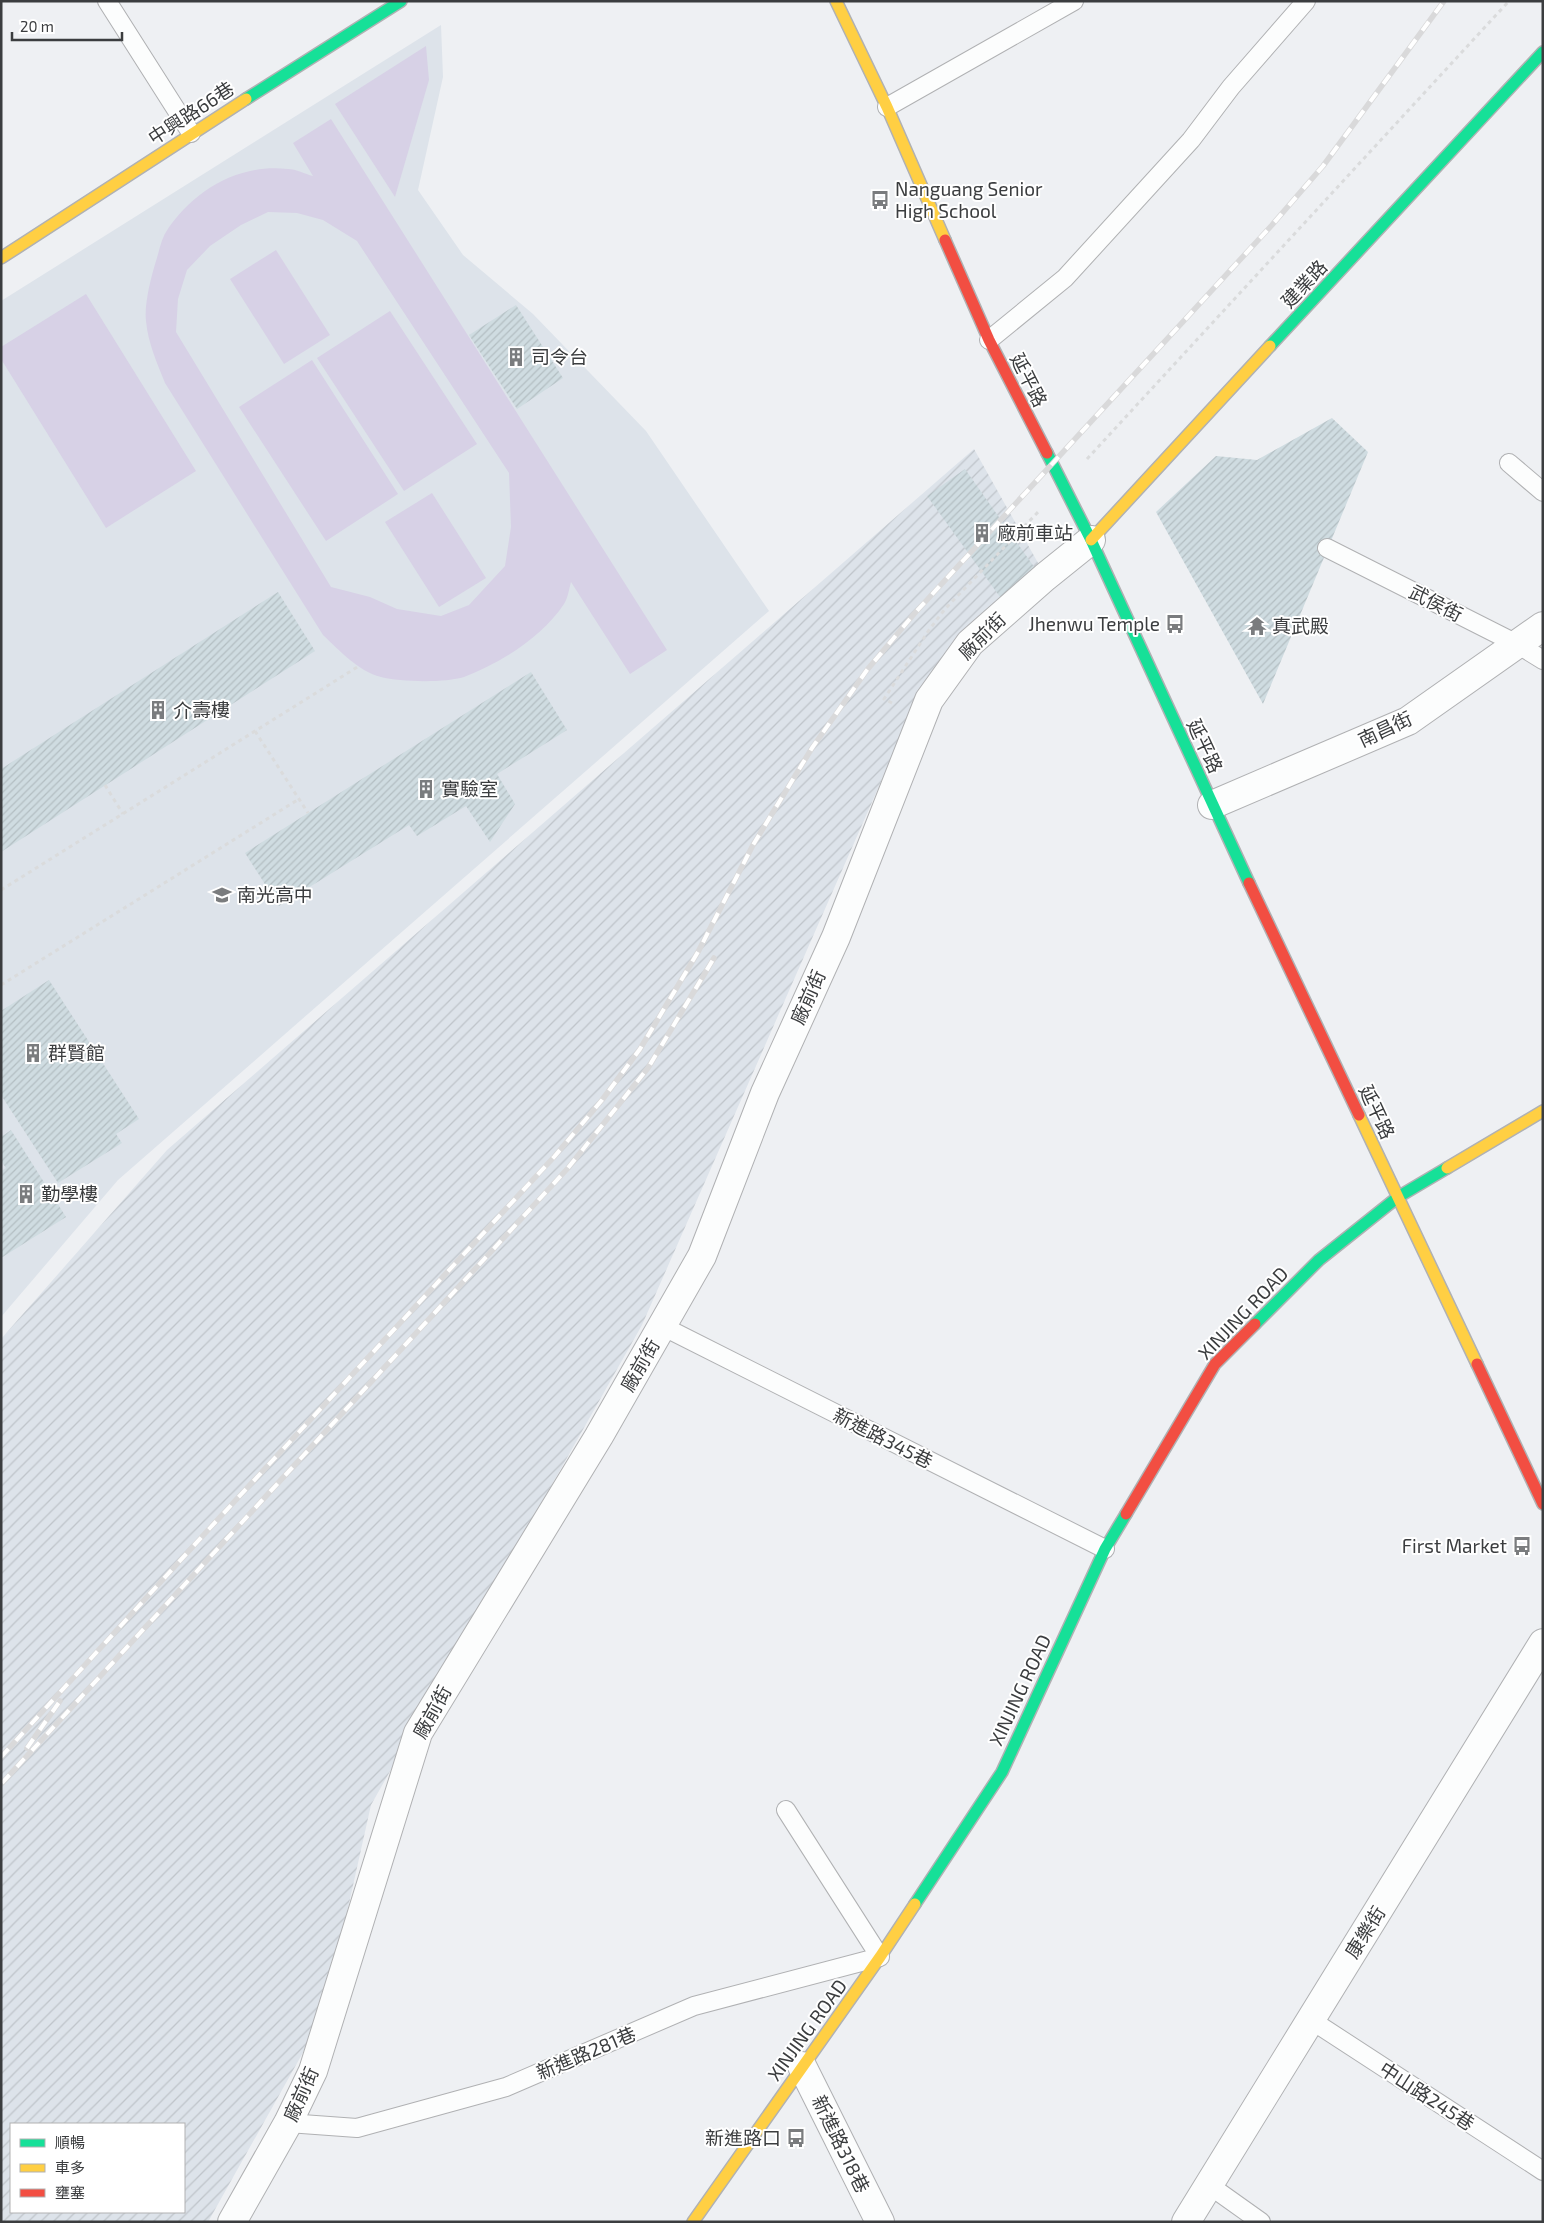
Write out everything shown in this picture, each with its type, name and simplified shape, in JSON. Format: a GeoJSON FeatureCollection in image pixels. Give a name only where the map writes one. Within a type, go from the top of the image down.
{"type":"FeatureCollection","features":[{"type":"Feature","properties":{"kind":"street","name":"中興路66巷"},"geometry":{"type":"LineString","coordinates":[[1,258],[191,132],[402,1]]}},
{"type":"Feature","properties":{"kind":"street","name":"延平路"},"geometry":{"type":"LineString","coordinates":[[836,1],[887,107],[989,340],[1091,540],[1212,805],[1543,1504]]}},
{"type":"Feature","properties":{"kind":"street","name":"建業路"},"geometry":{"type":"LineString","coordinates":[[1091,540],[1543,52]]}},
{"type":"Feature","properties":{"kind":"street","name":"廠前街"},"geometry":{"type":"LineString","coordinates":[[232,2222],[288,2123],[312,2071],[418,1732],[599,1436],[702,1256],[765,1093],[836,937],[929,700],[970,643],[1045,577],[1091,540]]}},
{"type":"Feature","properties":{"kind":"street","name":"南昌街"},"geometry":{"type":"LineString","coordinates":[[1212,805],[1408,721],[1543,626]]}},
{"type":"Feature","properties":{"kind":"street","name":"XINJING ROAD"},"geometry":{"type":"LineString","coordinates":[[693,2222],[880,1957],[1002,1772],[1105,1549],[1214,1364],[1319,1260],[1398,1198],[1543,1111]]}},
{"type":"Feature","properties":{"kind":"street","name":"康樂街"},"geometry":{"type":"LineString","coordinates":[[1186,2222],[1543,1643]]}},
{"type":"Feature","properties":{"kind":"street","name":"新進路318巷"},"geometry":{"type":"LineString","coordinates":[[802,2066],[880,2222]]}},
{"type":"Feature","properties":{"kind":"lane"},"geometry":{"type":"LineString","coordinates":[[107,1],[191,132]]}},
{"type":"Feature","properties":{"kind":"lane"},"geometry":{"type":"LineString","coordinates":[[887,107],[1074,1]]}},
{"type":"Feature","properties":{"kind":"lane"},"geometry":{"type":"LineString","coordinates":[[989,340],[1065,278],[1191,140],[1231,87],[1306,1]]}},
{"type":"Feature","properties":{"kind":"lane"},"geometry":{"type":"LineString","coordinates":[[1509,463],[1543,492]]}},
{"type":"Feature","properties":{"kind":"lane","name":"武侯街"},"geometry":{"type":"LineString","coordinates":[[1327,548],[1517,644],[1543,660]]}},
{"type":"Feature","properties":{"kind":"lane","name":"新進路345巷"},"geometry":{"type":"LineString","coordinates":[[662,1326],[1105,1549]]}},
{"type":"Feature","properties":{"kind":"lane"},"geometry":{"type":"LineString","coordinates":[[786,1810],[880,1957]]}},
{"type":"Feature","properties":{"kind":"lane","name":"新進路281巷"},"geometry":{"type":"LineString","coordinates":[[288,2123],[356,2128],[506,2087],[694,2006],[880,1957]]}},
{"type":"Feature","properties":{"kind":"lane","name":"中山路245巷"},"geometry":{"type":"LineString","coordinates":[[1311,2020],[1543,2171]]}},
{"type":"Feature","properties":{"kind":"lane"},"geometry":{"type":"LineString","coordinates":[[1209,2185],[1262,2222]]}},
{"type":"Feature","properties":{"kind":"path"},"geometry":{"type":"LineString","coordinates":[[884,700],[929,630],[945,609],[1062,486],[1508,1]]}},
{"type":"Feature","properties":{"kind":"path"},"geometry":{"type":"LineString","coordinates":[[1,890],[359,666]]}},
{"type":"Feature","properties":{"kind":"path"},"geometry":{"type":"LineString","coordinates":[[255,731],[308,813]]}},
{"type":"Feature","properties":{"kind":"path"},"geometry":{"type":"LineString","coordinates":[[105,785],[123,814]]}},
{"type":"Feature","properties":{"kind":"path"},"geometry":{"type":"LineString","coordinates":[[1,985],[299,799]]}},
{"type":"Feature","properties":{"kind":"shaded area","name":"南光高中"},"geometry":{"type":"Polygon","coordinates":[[[441,25],[443,77],[418,190],[463,255],[533,314],[646,431],[769,611],[118,1180],[1,1317],[1,301],[441,25]]]}},
{"type":"Feature","properties":{"kind":"shaded area"},"geometry":{"type":"Polygon","coordinates":[[[426,46],[429,80],[395,197],[335,104],[426,46]]]}},
{"type":"Feature","properties":{"kind":"shaded area"},"geometry":{"type":"Polygon","coordinates":[[[331,119],[667,650],[630,674],[571,582],[564,604],[555,616],[532,638],[520,648],[492,664],[456,679],[422,681],[381,677],[357,665],[323,635],[165,383],[151,345],[146,321],[148,291],[160,246],[166,232],[177,217],[203,192],[235,175],[270,168],[291,169],[313,176],[293,143],[331,119]],[[268,212],[241,225],[210,246],[187,270],[178,299],[176,332],[331,587],[370,597],[397,609],[441,616],[469,605],[505,566],[511,527],[509,473],[357,241],[323,220],[297,213],[268,212]]]}},
{"type":"Feature","properties":{"kind":"shaded area"},"geometry":{"type":"Polygon","coordinates":[[[276,250],[330,335],[284,364],[230,279],[276,250]]]}},
{"type":"Feature","properties":{"kind":"shaded area"},"geometry":{"type":"Polygon","coordinates":[[[86,294],[196,471],[106,528],[1,359],[1,347],[86,294]]]}},
{"type":"Feature","properties":{"kind":"shaded area"},"geometry":{"type":"Polygon","coordinates":[[[390,311],[477,444],[404,491],[317,358],[390,311]]]}},
{"type":"Feature","properties":{"kind":"shaded area"},"geometry":{"type":"Polygon","coordinates":[[[312,360],[398,494],[326,541],[239,407],[312,360]]]}},
{"type":"Feature","properties":{"kind":"shaded area"},"geometry":{"type":"Polygon","coordinates":[[[974,449],[1042,570],[909,718],[642,1325],[371,1805],[324,2015],[208,2222],[1,2222],[1,1339],[167,1150],[974,449]]]}},
{"type":"Feature","properties":{"kind":"shaded area"},"geometry":{"type":"Polygon","coordinates":[[[432,493],[486,578],[439,607],[385,522],[432,493]]]}},
{"type":"Feature","properties":{"kind":"building","name":"司令台"},"geometry":{"type":"Polygon","coordinates":[[[516,305],[563,378],[517,409],[469,335],[516,305]]]}},
{"type":"Feature","properties":{"kind":"building","name":"真武殿"},"geometry":{"type":"Polygon","coordinates":[[[1332,418],[1368,452],[1263,704],[1156,512],[1216,456],[1257,460],[1332,418]]]}},
{"type":"Feature","properties":{"kind":"building","name":"廠前車站"},"geometry":{"type":"Polygon","coordinates":[[[965,469],[1037,571],[1000,597],[927,496],[965,469]]]}},
{"type":"Feature","properties":{"kind":"building","name":"介壽樓"},"geometry":{"type":"Polygon","coordinates":[[[278,592],[315,651],[1,852],[1,769],[278,592]]]}},
{"type":"Feature","properties":{"kind":"building","name":"實驗室"},"geometry":{"type":"Polygon","coordinates":[[[531,672],[567,730],[497,774],[515,804],[490,842],[466,806],[417,836],[409,825],[279,906],[245,853],[531,672]]]}},
{"type":"Feature","properties":{"kind":"building","name":"群賢館"},"geometry":{"type":"Polygon","coordinates":[[[49,980],[139,1119],[116,1134],[122,1143],[58,1183],[1,1095],[1,1011],[49,980]]]}},
{"type":"Feature","properties":{"kind":"building","name":"勤學樓"},"geometry":{"type":"Polygon","coordinates":[[[11,1130],[66,1217],[1,1258],[1,1171],[6,1168],[1,1161],[1,1137],[11,1130]]]}},
{"type":"Feature","properties":{"kind":"railway"},"geometry":{"type":"LineString","coordinates":[[1,1757],[209,1529],[554,1157],[602,1100],[640,1049],[698,952],[753,845],[812,748],[867,670],[914,614],[1272,225],[1323,166],[1444,1]]}},
{"type":"Feature","properties":{"kind":"railway"},"geometry":{"type":"LineString","coordinates":[[2,1783],[568,1168],[648,1068],[714,958]]}},
{"type":"Feature","properties":{"kind":"railway"},"geometry":{"type":"LineString","coordinates":[[27,1748],[60,1701]]}},
{"type":"Feature","properties":{"kind":"traffic: fast"},"geometry":{"type":"LineString","coordinates":[[246,99],[401,1]]}},
{"type":"Feature","properties":{"kind":"traffic: fast"},"geometry":{"type":"LineString","coordinates":[[1270,346],[1543,52]]}},
{"type":"Feature","properties":{"kind":"traffic: fast"},"geometry":{"type":"LineString","coordinates":[[1047,453],[1091,540],[1249,883]]}},
{"type":"Feature","properties":{"kind":"traffic: fast"},"geometry":{"type":"LineString","coordinates":[[1255,1324],[1319,1260],[1398,1197],[1447,1168]]}},
{"type":"Feature","properties":{"kind":"traffic: fast"},"geometry":{"type":"LineString","coordinates":[[915,1904],[1002,1772],[1105,1549],[1126,1514]]}},
{"type":"Feature","properties":{"kind":"traffic: slow"},"geometry":{"type":"LineString","coordinates":[[836,1],[887,107],[945,240]]}},
{"type":"Feature","properties":{"kind":"traffic: slow"},"geometry":{"type":"LineString","coordinates":[[1,258],[246,99]]}},
{"type":"Feature","properties":{"kind":"traffic: slow"},"geometry":{"type":"LineString","coordinates":[[1091,540],[1270,346]]}},
{"type":"Feature","properties":{"kind":"traffic: slow"},"geometry":{"type":"LineString","coordinates":[[1447,1168],[1543,1111]]}},
{"type":"Feature","properties":{"kind":"traffic: slow"},"geometry":{"type":"LineString","coordinates":[[1359,1115],[1477,1364]]}},
{"type":"Feature","properties":{"kind":"traffic: slow"},"geometry":{"type":"LineString","coordinates":[[693,2222],[880,1957],[915,1904]]}},
{"type":"Feature","properties":{"kind":"traffic: jam"},"geometry":{"type":"LineString","coordinates":[[945,240],[989,340],[1047,453]]}},
{"type":"Feature","properties":{"kind":"traffic: jam"},"geometry":{"type":"LineString","coordinates":[[1249,883],[1359,1115]]}},
{"type":"Feature","properties":{"kind":"traffic: jam"},"geometry":{"type":"LineString","coordinates":[[1126,1514],[1215,1364],[1255,1324]]}},
{"type":"Feature","properties":{"kind":"traffic: jam"},"geometry":{"type":"LineString","coordinates":[[1477,1364],[1543,1504]]}},
{"type":"Feature","properties":{"kind":"place","name":"Nanguang Senior High School"},"geometry":{"type":"Point","coordinates":[880,200]}},
{"type":"Feature","properties":{"kind":"place","name":"司令台"},"geometry":{"type":"Point","coordinates":[516,357]}},
{"type":"Feature","properties":{"kind":"place","name":"廠前車站"},"geometry":{"type":"Point","coordinates":[982,533]}},
{"type":"Feature","properties":{"kind":"place","name":"Jhenwu Temple"},"geometry":{"type":"Point","coordinates":[1175,624]}},
{"type":"Feature","properties":{"kind":"place","name":"真武殿"},"geometry":{"type":"Point","coordinates":[1257,626]}},
{"type":"Feature","properties":{"kind":"place","name":"介壽樓"},"geometry":{"type":"Point","coordinates":[158,710]}},
{"type":"Feature","properties":{"kind":"place","name":"實驗室"},"geometry":{"type":"Point","coordinates":[426,789]}},
{"type":"Feature","properties":{"kind":"place","name":"南光高中"},"geometry":{"type":"Point","coordinates":[222,895]}},
{"type":"Feature","properties":{"kind":"place","name":"群賢館"},"geometry":{"type":"Point","coordinates":[33,1053]}},
{"type":"Feature","properties":{"kind":"place","name":"勤學樓"},"geometry":{"type":"Point","coordinates":[26,1194]}},
{"type":"Feature","properties":{"kind":"place","name":"First Market"},"geometry":{"type":"Point","coordinates":[1522,1546]}},
{"type":"Feature","properties":{"kind":"place","name":"新進路口"},"geometry":{"type":"Point","coordinates":[796,2138]}}]}
